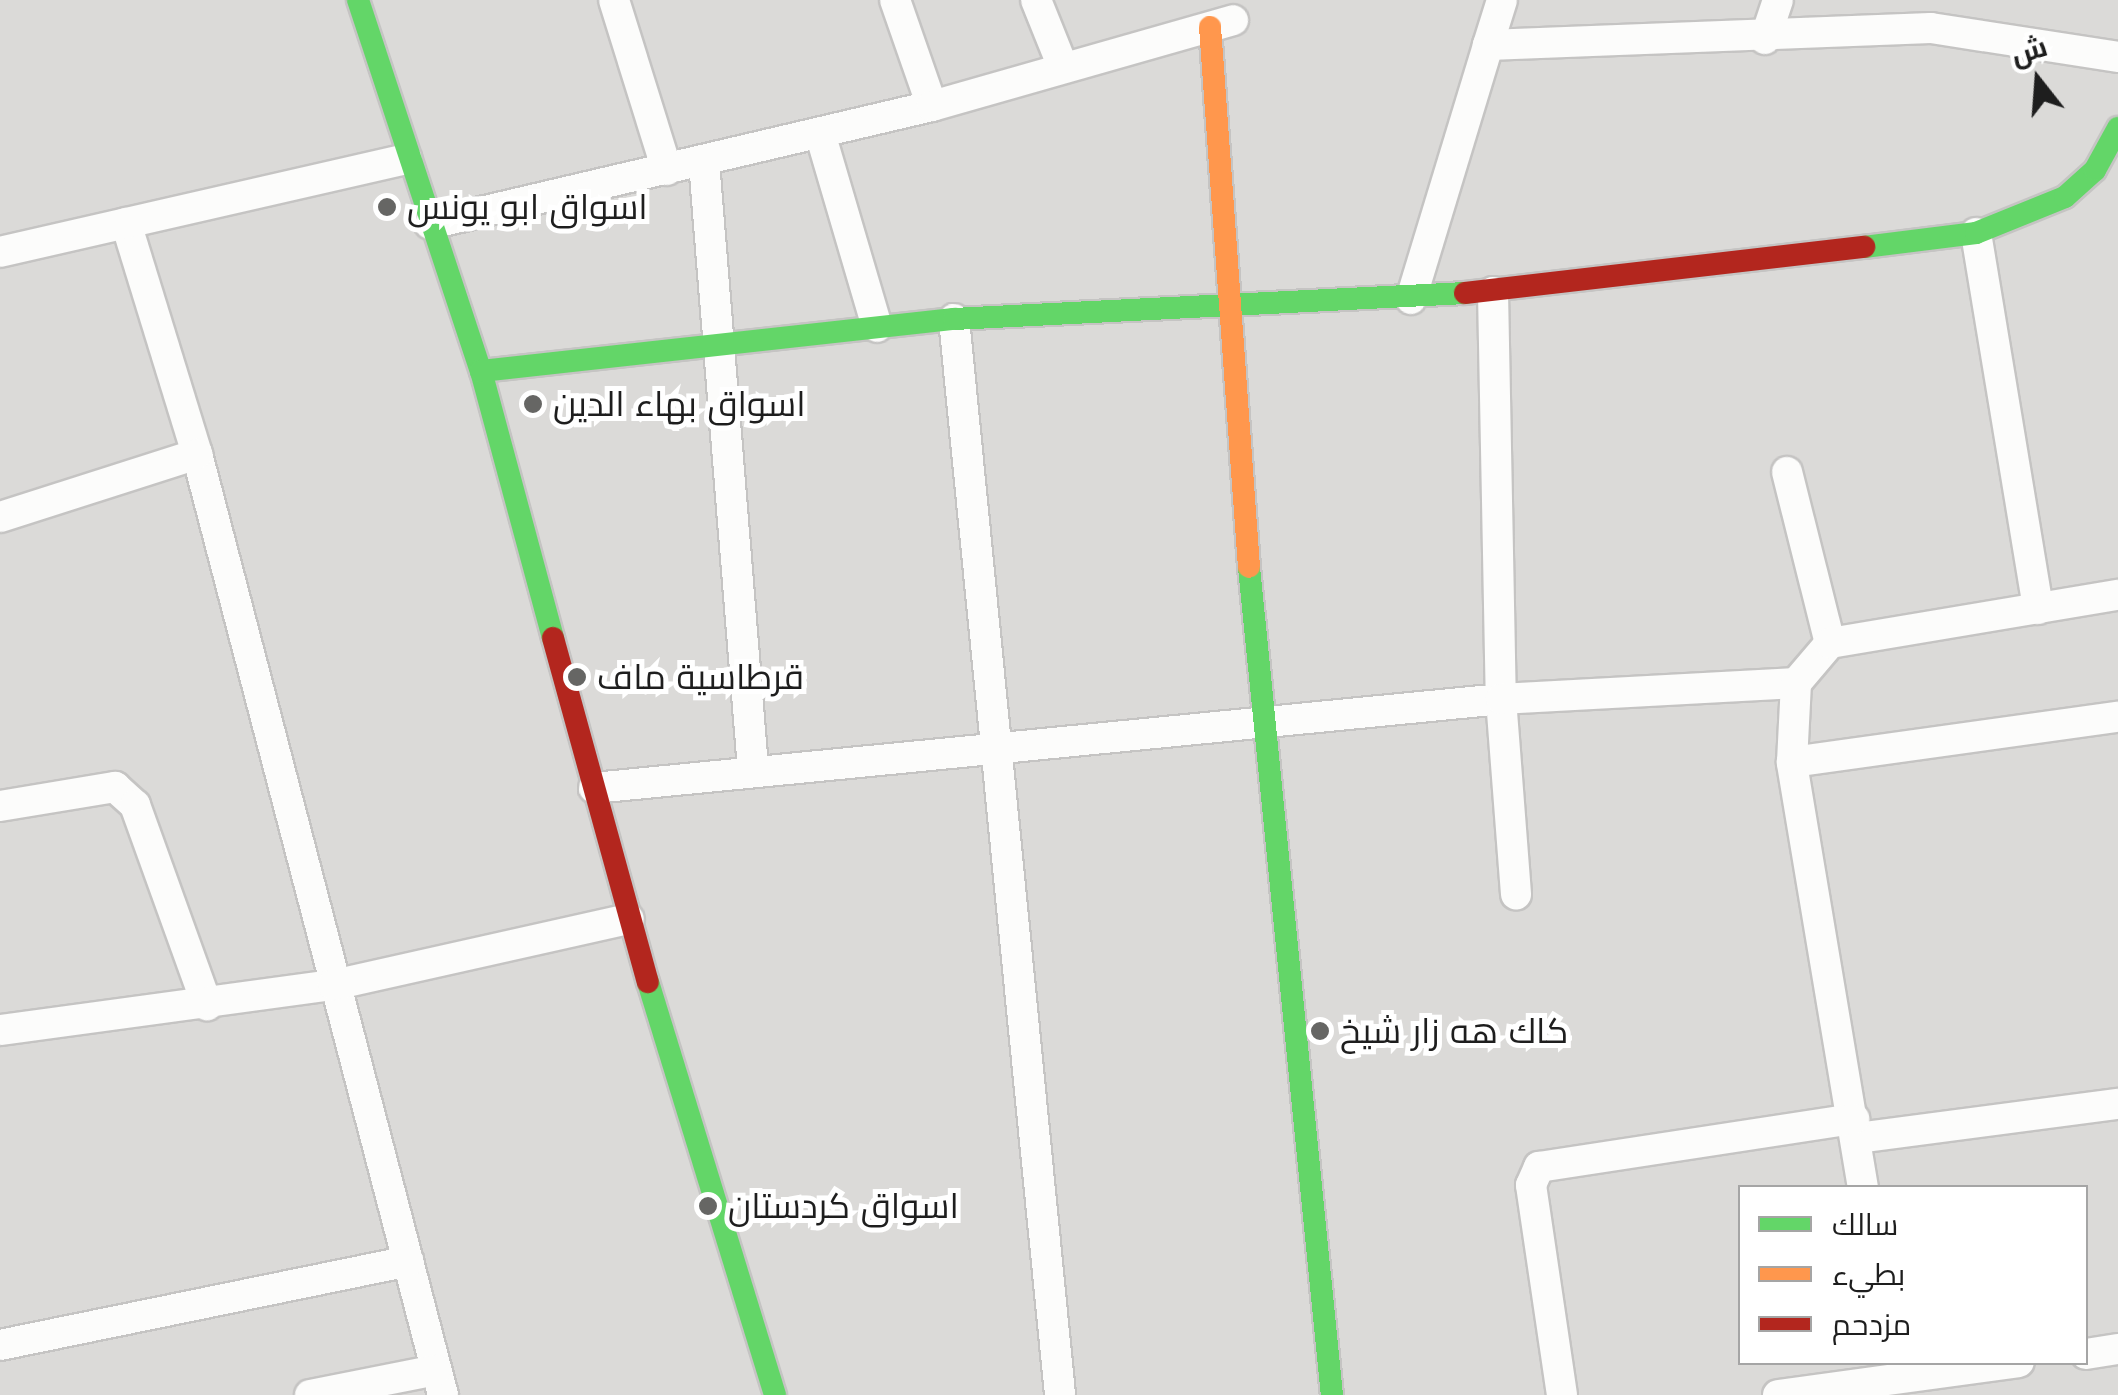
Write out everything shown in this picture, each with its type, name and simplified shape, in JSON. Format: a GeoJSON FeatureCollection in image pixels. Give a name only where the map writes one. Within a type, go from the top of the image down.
{"type":"FeatureCollection","features":[{"type":"Feature","properties":{"kind":"street"},"geometry":{"type":"LineString","coordinates":[[358,0],[407,159],[480,371],[629,919],[774,1395]]}},
{"type":"Feature","properties":{"kind":"street"},"geometry":{"type":"LineString","coordinates":[[614,0],[668,170]]}},
{"type":"Feature","properties":{"kind":"street"},"geometry":{"type":"LineString","coordinates":[[895,0],[932,106]]}},
{"type":"Feature","properties":{"kind":"street"},"geometry":{"type":"LineString","coordinates":[[1036,0],[1063,67]]}},
{"type":"Feature","properties":{"kind":"street"},"geometry":{"type":"LineString","coordinates":[[1411,299],[1502,0]]}},
{"type":"Feature","properties":{"kind":"street"},"geometry":{"type":"LineString","coordinates":[[1764,39],[1778,0]]}},
{"type":"Feature","properties":{"kind":"street"},"geometry":{"type":"LineString","coordinates":[[430,224],[932,106],[1227,16],[1214,77],[1261,725],[1332,1395]]}},
{"type":"Feature","properties":{"kind":"street"},"geometry":{"type":"LineString","coordinates":[[1488,45],[1764,39],[1930,28],[2118,57]]}},
{"type":"Feature","properties":{"kind":"street"},"geometry":{"type":"LineString","coordinates":[[480,371],[954,319],[1230,300],[1411,299],[1492,292],[1976,232],[2065,197],[2095,170],[2118,128]]}},
{"type":"Feature","properties":{"kind":"street"},"geometry":{"type":"LineString","coordinates":[[820,133],[877,328]]}},
{"type":"Feature","properties":{"kind":"street"},"geometry":{"type":"LineString","coordinates":[[0,252],[407,159]]}},
{"type":"Feature","properties":{"kind":"street"},"geometry":{"type":"LineString","coordinates":[[704,162],[714,345],[753,770]]}},
{"type":"Feature","properties":{"kind":"street"},"geometry":{"type":"LineString","coordinates":[[126,222],[197,454],[440,1382],[310,1395]]}},
{"type":"Feature","properties":{"kind":"street"},"geometry":{"type":"LineString","coordinates":[[1976,232],[2038,609]]}},
{"type":"Feature","properties":{"kind":"street"},"geometry":{"type":"LineString","coordinates":[[1492,292],[1501,700],[1516,894]]}},
{"type":"Feature","properties":{"kind":"street"},"geometry":{"type":"LineString","coordinates":[[954,319],[993,748],[1060,1395]]}},
{"type":"Feature","properties":{"kind":"street"},"geometry":{"type":"LineString","coordinates":[[0,517],[197,454]]}},
{"type":"Feature","properties":{"kind":"street"},"geometry":{"type":"LineString","coordinates":[[1787,472],[1830,642]]}},
{"type":"Feature","properties":{"kind":"street"},"geometry":{"type":"LineString","coordinates":[[1863,1185],[1792,762],[1796,683],[1830,642],[2118,595]]}},
{"type":"Feature","properties":{"kind":"street"},"geometry":{"type":"LineString","coordinates":[[594,788],[1501,700],[1796,683]]}},
{"type":"Feature","properties":{"kind":"street"},"geometry":{"type":"LineString","coordinates":[[1792,762],[2118,716]]}},
{"type":"Feature","properties":{"kind":"street"},"geometry":{"type":"LineString","coordinates":[[0,806],[114,788],[136,805],[207,1005]]}},
{"type":"Feature","properties":{"kind":"street"},"geometry":{"type":"LineString","coordinates":[[0,1030],[333,985],[629,919]]}},
{"type":"Feature","properties":{"kind":"street"},"geometry":{"type":"LineString","coordinates":[[1562,1395],[1531,1184],[1539,1167],[1856,1129],[2118,1104]]}},
{"type":"Feature","properties":{"kind":"street"},"geometry":{"type":"LineString","coordinates":[[0,1345],[408,1261]]}},
{"type":"Feature","properties":{"kind":"street"},"geometry":{"type":"LineString","coordinates":[[2088,1354],[2118,1349]]}},
{"type":"Feature","properties":{"kind":"street"},"geometry":{"type":"LineString","coordinates":[[1778,1395],[1883,1372],[1978,1365]]}},
{"type":"Feature","properties":{"kind":"shaded area"},"geometry":{"type":"Polygon","coordinates":[[[0,0],[2118,0],[2118,1395],[0,1395],[0,0]]]}},
{"type":"Feature","properties":{"kind":"traffic: fast"},"geometry":{"type":"LineString","coordinates":[[358,0],[481,371],[553,638]]}},
{"type":"Feature","properties":{"kind":"traffic: fast"},"geometry":{"type":"LineString","coordinates":[[1864,247],[1976,233],[2065,197],[2095,170],[2118,128]]}},
{"type":"Feature","properties":{"kind":"traffic: fast"},"geometry":{"type":"LineString","coordinates":[[481,371],[954,319],[1465,293]]}},
{"type":"Feature","properties":{"kind":"traffic: fast"},"geometry":{"type":"LineString","coordinates":[[1249,567],[1332,1395]]}},
{"type":"Feature","properties":{"kind":"traffic: fast"},"geometry":{"type":"LineString","coordinates":[[648,982],[775,1395]]}},
{"type":"Feature","properties":{"kind":"traffic: slow"},"geometry":{"type":"LineString","coordinates":[[1210,27],[1249,567]]}},
{"type":"Feature","properties":{"kind":"traffic: jam"},"geometry":{"type":"LineString","coordinates":[[1465,293],[1864,247]]}},
{"type":"Feature","properties":{"kind":"traffic: jam"},"geometry":{"type":"LineString","coordinates":[[553,638],[648,982]]}},
{"type":"Feature","properties":{"kind":"place","name":"اسواق ابو يونس"},"geometry":{"type":"Point","coordinates":[387,207]}},
{"type":"Feature","properties":{"kind":"place","name":"اسواق بهاء الدين"},"geometry":{"type":"Point","coordinates":[533,404]}},
{"type":"Feature","properties":{"kind":"place","name":"قرطاسية ماف"},"geometry":{"type":"Point","coordinates":[577,677]}},
{"type":"Feature","properties":{"kind":"place","name":"كاك هه زار شيخ"},"geometry":{"type":"Point","coordinates":[1320,1031]}},
{"type":"Feature","properties":{"kind":"place","name":"اسواق كردستان"},"geometry":{"type":"Point","coordinates":[708,1206]}}]}
